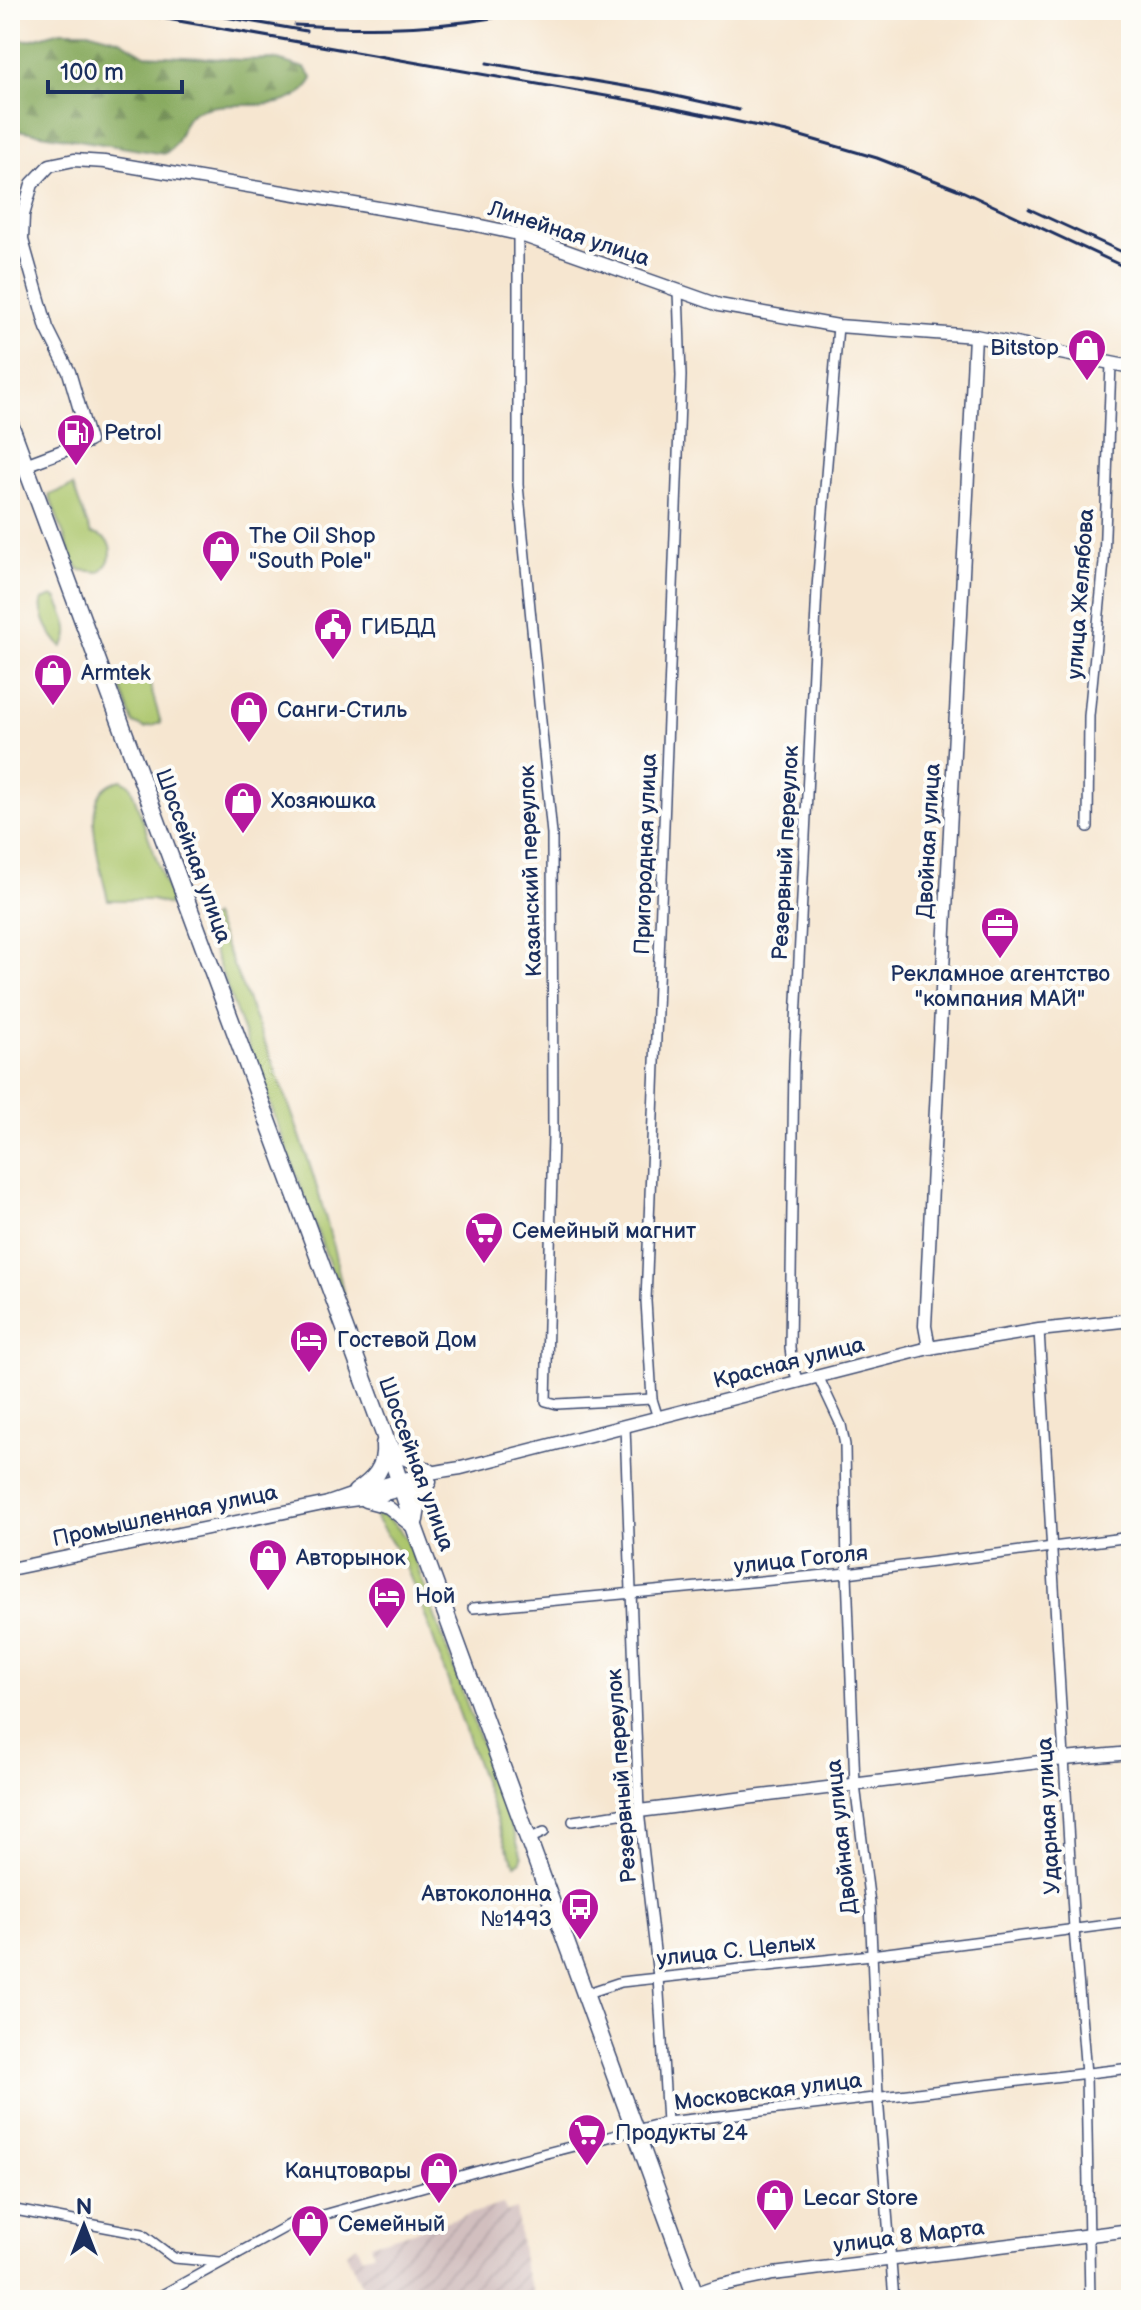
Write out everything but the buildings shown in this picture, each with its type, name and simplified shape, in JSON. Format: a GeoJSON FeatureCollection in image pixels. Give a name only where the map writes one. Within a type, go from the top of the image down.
{"type":"FeatureCollection","features":[{"type":"Feature","properties":{"kind":"highway","name":"Шоссейная улица"},"geometry":{"type":"LineString","coordinates":[[10,424],[384,1434],[415,1529],[536,1836],[585,1994],[696,2297]]}},
{"type":"Feature","properties":{"kind":"highway","name":"Шоссейная улица"},"geometry":{"type":"LineString","coordinates":[[10,439],[25,465]]}},
{"type":"Feature","properties":{"kind":"highway"},"geometry":{"type":"LineString","coordinates":[[357,1496],[378,1474],[385,1453],[384,1434]]}},
{"type":"Feature","properties":{"kind":"highway"},"geometry":{"type":"LineString","coordinates":[[415,1529],[415,1508],[419,1495],[432,1477]]}},
{"type":"Feature","properties":{"kind":"street","name":"Линейная улица"},"geometry":{"type":"LineString","coordinates":[[25,465],[89,441],[69,372],[47,328],[22,240],[23,215],[32,184],[50,165],[74,160],[105,162],[431,216],[518,234],[719,305],[838,326],[975,336],[1131,367]]}},
{"type":"Feature","properties":{"kind":"street","name":"Казанский переулок"},"geometry":{"type":"LineString","coordinates":[[518,234],[518,485],[552,834],[553,1136],[546,1401],[557,1404],[652,1399]]}},
{"type":"Feature","properties":{"kind":"street","name":"Пригородная улица"},"geometry":{"type":"LineString","coordinates":[[658,1418],[652,1399],[646,1301],[680,392],[678,291]]}},
{"type":"Feature","properties":{"kind":"street","name":"Резервный переулок"},"geometry":{"type":"LineString","coordinates":[[798,1381],[790,1347],[794,1063],[817,588],[838,326]]}},
{"type":"Feature","properties":{"kind":"street","name":"Двойная улица"},"geometry":{"type":"LineString","coordinates":[[929,1348],[925,1326],[932,1150],[975,336]]}},
{"type":"Feature","properties":{"kind":"street","name":"улица Желябова"},"geometry":{"type":"LineString","coordinates":[[1088,827],[1089,716],[1104,562],[1111,363]]}},
{"type":"Feature","properties":{"kind":"street","name":"Красная улица"},"geometry":{"type":"LineString","coordinates":[[328,1503],[929,1348],[1039,1330],[1131,1320]]}},
{"type":"Feature","properties":{"kind":"street","name":"Ударная улица"},"geometry":{"type":"LineString","coordinates":[[1039,1330],[1074,1929],[1086,2074],[1090,2300]]}},
{"type":"Feature","properties":{"kind":"street","name":"Двойная улица"},"geometry":{"type":"LineString","coordinates":[[818,1376],[841,1425],[845,1445],[855,1785],[870,1904],[878,2097],[894,2300]]}},
{"type":"Feature","properties":{"kind":"street","name":"Резервный переулок"},"geometry":{"type":"LineString","coordinates":[[625,1426],[639,1811],[658,1977],[667,2122]]}},
{"type":"Feature","properties":{"kind":"street"},"geometry":{"type":"LineString","coordinates":[[384,1434],[401,1457],[432,1477]]}},
{"type":"Feature","properties":{"kind":"street"},"geometry":{"type":"LineString","coordinates":[[357,1496],[388,1507],[415,1529]]}},
{"type":"Feature","properties":{"kind":"street","name":"Промышленная улица"},"geometry":{"type":"LineString","coordinates":[[10,1569],[328,1503]]}},
{"type":"Feature","properties":{"kind":"street","name":"улица Гоголя"},"geometry":{"type":"LineString","coordinates":[[473,1608],[847,1573],[1131,1537]]}},
{"type":"Feature","properties":{"kind":"street"},"geometry":{"type":"LineString","coordinates":[[573,1821],[1131,1753]]}},
{"type":"Feature","properties":{"kind":"street","name":"улица С. Целых"},"geometry":{"type":"LineString","coordinates":[[585,1994],[621,1982],[658,1977],[871,1955],[1131,1922]]}},
{"type":"Feature","properties":{"kind":"street","name":"Московская улица"},"geometry":{"type":"LineString","coordinates":[[153,2300],[291,2224],[667,2122],[1131,2068]]}},
{"type":"Feature","properties":{"kind":"street"},"geometry":{"type":"LineString","coordinates":[[10,2209],[142,2234],[174,2258],[221,2262]]}},
{"type":"Feature","properties":{"kind":"street","name":"улица 8 Марта"},"geometry":{"type":"LineString","coordinates":[[696,2297],[717,2286],[773,2274],[1131,2230]]}},
{"type":"Feature","properties":{"kind":"shaded area"},"geometry":{"type":"Polygon","coordinates":[[[503,2204],[507,2212],[516,2209],[524,2267],[536,2300],[351,2300],[365,2293],[346,2252],[356,2245],[362,2257],[373,2254],[370,2244],[503,2204]]]}},
{"type":"Feature","properties":{"kind":"green space"},"geometry":{"type":"Polygon","coordinates":[[[61,31],[88,31],[120,40],[145,55],[274,59],[305,68],[313,79],[302,92],[276,103],[228,105],[197,111],[187,119],[175,143],[164,154],[10,129],[10,39],[29,40],[61,31]]]}},
{"type":"Feature","properties":{"kind":"green space"},"geometry":{"type":"Polygon","coordinates":[[[73,486],[91,534],[105,539],[111,549],[109,561],[99,572],[80,570],[74,563],[49,495],[73,486]]]}},
{"type":"Feature","properties":{"kind":"green space"},"geometry":{"type":"Polygon","coordinates":[[[53,596],[57,599],[68,629],[62,647],[50,631],[42,612],[42,600],[53,596]]]}},
{"type":"Feature","properties":{"kind":"green space"},"geometry":{"type":"Polygon","coordinates":[[[145,668],[161,723],[145,728],[133,723],[121,689],[132,673],[145,668]]]}},
{"type":"Feature","properties":{"kind":"green space"},"geometry":{"type":"Polygon","coordinates":[[[122,780],[130,785],[173,906],[152,900],[108,900],[97,851],[94,813],[98,798],[107,786],[122,780]]]}},
{"type":"Feature","properties":{"kind":"green space"},"geometry":{"type":"Polygon","coordinates":[[[213,916],[308,1158],[336,1258],[346,1309],[204,925],[213,916]]]}},
{"type":"Feature","properties":{"kind":"green space"},"geometry":{"type":"Polygon","coordinates":[[[375,1513],[394,1524],[408,1542],[518,1845],[522,1857],[520,1862],[515,1864],[505,1844],[419,1598],[402,1558],[375,1513]]]}},
{"type":"Feature","properties":{"kind":"railway"},"geometry":{"type":"LineString","coordinates":[[116,10],[652,104],[787,132],[877,158],[962,191],[1131,270]]}},
{"type":"Feature","properties":{"kind":"railway"},"geometry":{"type":"LineString","coordinates":[[295,25],[413,26],[472,21],[530,10]]}},
{"type":"Feature","properties":{"kind":"railway"},"geometry":{"type":"LineString","coordinates":[[191,11],[306,31]]}},
{"type":"Feature","properties":{"kind":"railway"},"geometry":{"type":"LineString","coordinates":[[487,63],[653,91],[739,110]]}},
{"type":"Feature","properties":{"kind":"railway"},"geometry":{"type":"LineString","coordinates":[[1029,209],[1131,256]]}},
{"type":"Feature","properties":{"kind":"place","name":"Bitstop"},"geometry":{"type":"Point","coordinates":[1087,382]}},
{"type":"Feature","properties":{"kind":"place","name":"Petrol"},"geometry":{"type":"Point","coordinates":[76,467]}},
{"type":"Feature","properties":{"kind":"place","name":"The Oil Shop \"South Pole\""},"geometry":{"type":"Point","coordinates":[221,583]}},
{"type":"Feature","properties":{"kind":"place","name":"ГИБДД"},"geometry":{"type":"Point","coordinates":[333,661]}},
{"type":"Feature","properties":{"kind":"place","name":"Armtek"},"geometry":{"type":"Point","coordinates":[53,707]}},
{"type":"Feature","properties":{"kind":"place","name":"Санги-Стиль"},"geometry":{"type":"Point","coordinates":[249,744]}},
{"type":"Feature","properties":{"kind":"place","name":"Хозяюшка"},"geometry":{"type":"Point","coordinates":[243,835]}},
{"type":"Feature","properties":{"kind":"place","name":"Рекламное агентство \"компания МАЙ\""},"geometry":{"type":"Point","coordinates":[1000,960]}},
{"type":"Feature","properties":{"kind":"place","name":"Семейный магнит"},"geometry":{"type":"Point","coordinates":[484,1265]}},
{"type":"Feature","properties":{"kind":"place","name":"Гостевой Дом"},"geometry":{"type":"Point","coordinates":[309,1374]}},
{"type":"Feature","properties":{"kind":"place","name":"Авторынок"},"geometry":{"type":"Point","coordinates":[268,1592]}},
{"type":"Feature","properties":{"kind":"place","name":"Ной"},"geometry":{"type":"Point","coordinates":[387,1630]}},
{"type":"Feature","properties":{"kind":"place","name":"Автоколонна №1493"},"geometry":{"type":"Point","coordinates":[580,1941]}},
{"type":"Feature","properties":{"kind":"place","name":"Продукты 24"},"geometry":{"type":"Point","coordinates":[587,2167]}},
{"type":"Feature","properties":{"kind":"place","name":"Канцтовары"},"geometry":{"type":"Point","coordinates":[439,2205]}},
{"type":"Feature","properties":{"kind":"place","name":"Lecar Store"},"geometry":{"type":"Point","coordinates":[775,2232]}},
{"type":"Feature","properties":{"kind":"place","name":"Семейный"},"geometry":{"type":"Point","coordinates":[310,2258]}}]}
